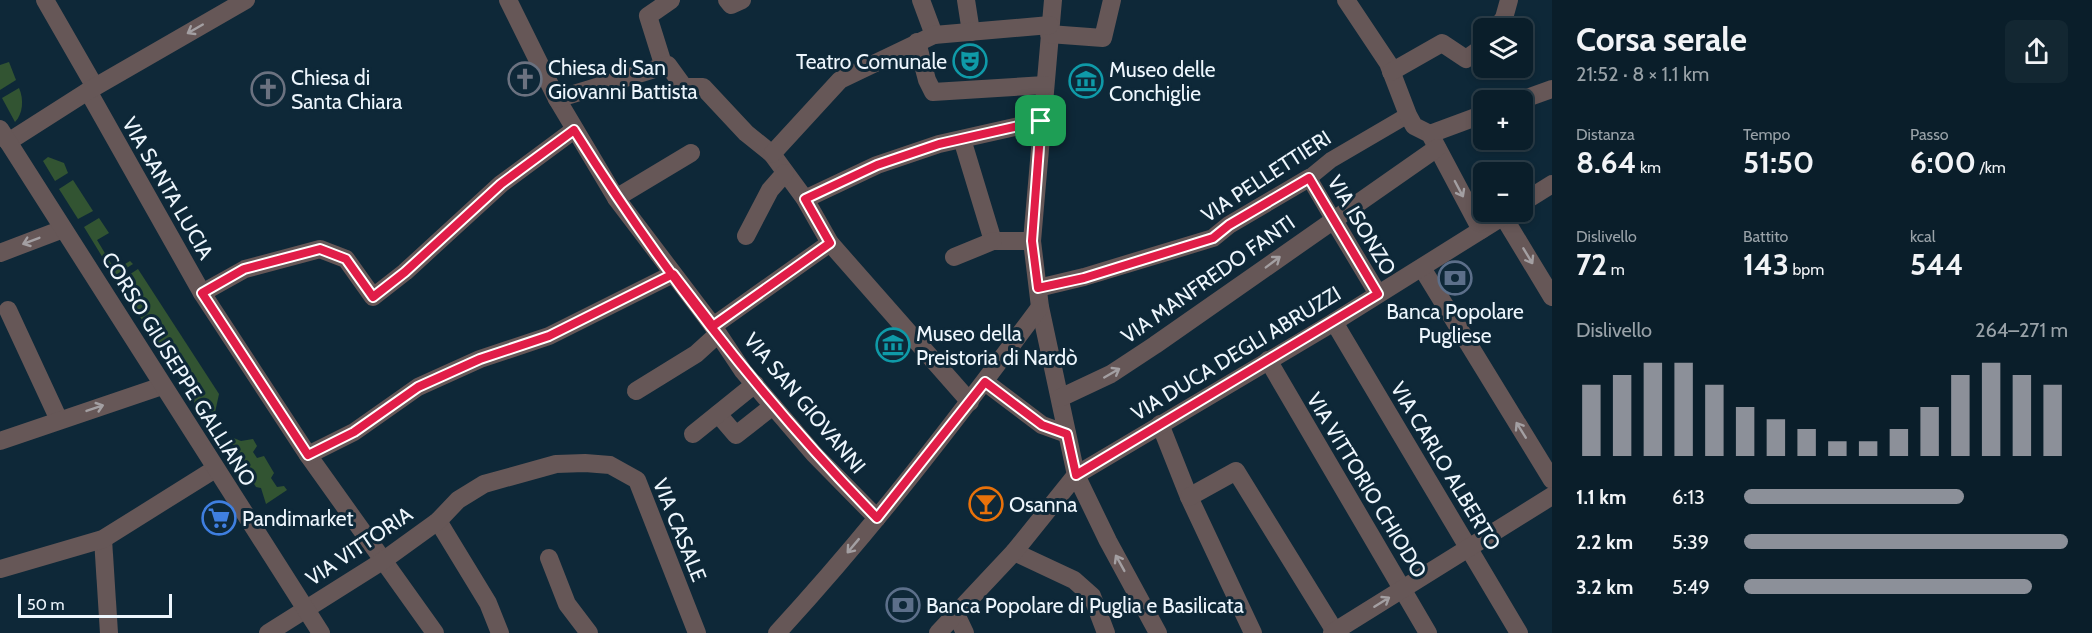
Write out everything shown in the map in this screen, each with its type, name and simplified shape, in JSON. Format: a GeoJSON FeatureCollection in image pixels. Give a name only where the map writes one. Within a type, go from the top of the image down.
{"type":"FeatureCollection","features":[{"type":"Feature","properties":{"kind":"street","name":"VIA SANTA LUCIA"},"geometry":{"type":"LineString","coordinates":[[45,0],[202,293],[308,455],[435,633]]}},
{"type":"Feature","properties":{"kind":"street"},"geometry":{"type":"LineString","coordinates":[[4,136],[246,0]]}},
{"type":"Feature","properties":{"kind":"street","name":"VIA SAN GIOVANNI"},"geometry":{"type":"LineString","coordinates":[[508,0],[557,99],[616,198],[754,384],[814,454],[877,518]]}},
{"type":"Feature","properties":{"kind":"street"},"geometry":{"type":"LineString","coordinates":[[664,67],[648,16],[671,0]]}},
{"type":"Feature","properties":{"kind":"street"},"geometry":{"type":"LineString","coordinates":[[727,0],[731,5],[742,0]]}},
{"type":"Feature","properties":{"kind":"street"},"geometry":{"type":"LineString","coordinates":[[921,0],[934,35]]}},
{"type":"Feature","properties":{"kind":"street"},"geometry":{"type":"LineString","coordinates":[[966,0],[971,32]]}},
{"type":"Feature","properties":{"kind":"street"},"geometry":{"type":"LineString","coordinates":[[1053,0],[1032,241],[1040,307],[1076,475],[1108,541],[1158,633]]}},
{"type":"Feature","properties":{"kind":"street"},"geometry":{"type":"LineString","coordinates":[[772,154],[840,80],[917,42],[934,35],[1016,28],[1049,29],[1103,38],[1112,0]]}},
{"type":"Feature","properties":{"kind":"street"},"geometry":{"type":"LineString","coordinates":[[1346,0],[1391,72],[1408,116],[1414,126],[1434,141],[1481,230]]}},
{"type":"Feature","properties":{"kind":"street"},"geometry":{"type":"LineString","coordinates":[[1504,18],[1509,0]]}},
{"type":"Feature","properties":{"kind":"street"},"geometry":{"type":"LineString","coordinates":[[917,42],[927,80],[933,92],[1045,85]]}},
{"type":"Feature","properties":{"kind":"street"},"geometry":{"type":"LineString","coordinates":[[1391,72],[1442,43],[1466,59],[1473,54]]}},
{"type":"Feature","properties":{"kind":"street"},"geometry":{"type":"LineString","coordinates":[[557,99],[668,65],[684,87],[703,87],[746,133],[772,154],[805,199],[830,243],[970,402]]}},
{"type":"Feature","properties":{"kind":"street"},"geometry":{"type":"LineString","coordinates":[[1533,96],[1552,89]]}},
{"type":"Feature","properties":{"kind":"street","name":"VIA PELLETTIERI"},"geometry":{"type":"LineString","coordinates":[[1038,288],[1084,278],[1213,238],[1229,225],[1309,178],[1331,160],[1408,116]]}},
{"type":"Feature","properties":{"kind":"street","name":"VIA MANFREDO FANTI"},"geometry":{"type":"LineString","coordinates":[[1060,398],[1111,374],[1230,295],[1434,141],[1473,120]]}},
{"type":"Feature","properties":{"kind":"street"},"geometry":{"type":"LineString","coordinates":[[805,199],[877,165],[939,144],[1041,121]]}},
{"type":"Feature","properties":{"kind":"street"},"geometry":{"type":"LineString","coordinates":[[202,293],[244,269],[320,249],[346,259],[373,297],[405,272],[501,184],[574,130]]}},
{"type":"Feature","properties":{"kind":"street","name":"CORSO GIUSEPPE GALLIANO"},"geometry":{"type":"LineString","coordinates":[[4,136],[321,633]]}},
{"type":"Feature","properties":{"kind":"street"},"geometry":{"type":"LineString","coordinates":[[962,139],[993,241]]}},
{"type":"Feature","properties":{"kind":"street"},"geometry":{"type":"LineString","coordinates":[[616,198],[691,153]]}},
{"type":"Feature","properties":{"kind":"street"},"geometry":{"type":"LineString","coordinates":[[746,236],[770,190],[785,173]]}},
{"type":"Feature","properties":{"kind":"street","name":"VIA ISONZO"},"geometry":{"type":"LineString","coordinates":[[1309,178],[1378,294]]}},
{"type":"Feature","properties":{"kind":"street"},"geometry":{"type":"LineString","coordinates":[[1533,197],[1552,184]]}},
{"type":"Feature","properties":{"kind":"street","name":"VIA DUCA DEGLI ABRUZZI"},"geometry":{"type":"LineString","coordinates":[[938,633],[1014,552],[1076,475],[1422,268],[1494,222]]}},
{"type":"Feature","properties":{"kind":"street"},"geometry":{"type":"LineString","coordinates":[[1511,222],[1552,297]]}},
{"type":"Feature","properties":{"kind":"street"},"geometry":{"type":"LineString","coordinates":[[0,253],[63,229]]}},
{"type":"Feature","properties":{"kind":"street"},"geometry":{"type":"LineString","coordinates":[[954,257],[993,241],[1032,241]]}},
{"type":"Feature","properties":{"kind":"street"},"geometry":{"type":"LineString","coordinates":[[636,391],[696,354],[716,330],[830,243]]}},
{"type":"Feature","properties":{"kind":"street"},"geometry":{"type":"LineString","coordinates":[[1422,268],[1552,480]]}},
{"type":"Feature","properties":{"kind":"street"},"geometry":{"type":"LineString","coordinates":[[308,455],[354,432],[418,387],[480,359],[549,336],[673,274]]}},
{"type":"Feature","properties":{"kind":"street"},"geometry":{"type":"LineString","coordinates":[[777,633],[877,518],[970,402],[1040,307]]}},
{"type":"Feature","properties":{"kind":"street"},"geometry":{"type":"LineString","coordinates":[[8,310],[59,420]]}},
{"type":"Feature","properties":{"kind":"street","name":"VIA CARLO ALBERTO"},"geometry":{"type":"LineString","coordinates":[[1334,321],[1519,633]]}},
{"type":"Feature","properties":{"kind":"street","name":"VIA VITTORIO CHIODO"},"geometry":{"type":"LineString","coordinates":[[1268,360],[1428,633]]}},
{"type":"Feature","properties":{"kind":"street"},"geometry":{"type":"LineString","coordinates":[[985,382],[1042,425],[1067,434]]}},
{"type":"Feature","properties":{"kind":"street"},"geometry":{"type":"LineString","coordinates":[[693,434],[754,384]]}},
{"type":"Feature","properties":{"kind":"street"},"geometry":{"type":"LineString","coordinates":[[0,441],[162,386]]}},
{"type":"Feature","properties":{"kind":"street"},"geometry":{"type":"LineString","coordinates":[[718,414],[736,435],[773,406]]}},
{"type":"Feature","properties":{"kind":"street"},"geometry":{"type":"LineString","coordinates":[[1160,424],[1189,497],[1253,633]]}},
{"type":"Feature","properties":{"kind":"street","name":"VIA CASALE"},"geometry":{"type":"LineString","coordinates":[[438,521],[458,500],[484,484],[556,464],[610,465],[637,480],[697,633]]}},
{"type":"Feature","properties":{"kind":"street"},"geometry":{"type":"LineString","coordinates":[[0,570],[104,538],[215,469]]}},
{"type":"Feature","properties":{"kind":"street"},"geometry":{"type":"LineString","coordinates":[[1189,497],[1236,471],[1334,632],[1552,496]]}},
{"type":"Feature","properties":{"kind":"street"},"geometry":{"type":"LineString","coordinates":[[438,521],[488,603],[500,633]]}},
{"type":"Feature","properties":{"kind":"street","name":"VIA VITTORIA"},"geometry":{"type":"LineString","coordinates":[[268,633],[384,560],[438,521]]}},
{"type":"Feature","properties":{"kind":"street"},"geometry":{"type":"LineString","coordinates":[[104,538],[109,633]]}},
{"type":"Feature","properties":{"kind":"street"},"geometry":{"type":"LineString","coordinates":[[1014,552],[1074,580],[1092,597],[1106,633]]}},
{"type":"Feature","properties":{"kind":"street"},"geometry":{"type":"LineString","coordinates":[[549,558],[567,604],[589,633]]}},
{"type":"Feature","properties":{"kind":"street"},"geometry":{"type":"LineString","coordinates":[[956,614],[965,633]]}},
{"type":"Feature","properties":{"kind":"green space"},"geometry":{"type":"Polygon","coordinates":[[[9,62],[16,80],[0,90],[0,65],[9,62]]]}},
{"type":"Feature","properties":{"kind":"green space"},"geometry":{"type":"Polygon","coordinates":[[[19,88],[22,106],[15,122],[2,98],[19,88]]]}},
{"type":"Feature","properties":{"kind":"green space"},"geometry":{"type":"Polygon","coordinates":[[[48,157],[64,163],[68,173],[55,181],[43,161],[48,157]]]}},
{"type":"Feature","properties":{"kind":"green space"},"geometry":{"type":"Polygon","coordinates":[[[73,180],[93,211],[78,219],[59,189],[73,180]]]}},
{"type":"Feature","properties":{"kind":"green space"},"geometry":{"type":"Polygon","coordinates":[[[99,218],[109,233],[97,240],[115,270],[130,261],[133,264],[114,276],[84,227],[99,218]]]}},
{"type":"Feature","properties":{"kind":"green space"},"geometry":{"type":"Polygon","coordinates":[[[138,269],[219,394],[214,417],[206,421],[118,282],[138,269]]]}},
{"type":"Feature","properties":{"kind":"green space"},"geometry":{"type":"Polygon","coordinates":[[[231,437],[241,441],[253,439],[257,446],[253,452],[257,458],[264,456],[274,473],[271,478],[277,487],[284,486],[287,490],[266,504],[261,488],[256,487],[235,454],[234,446],[227,441],[231,437]]]}},
{"type":"Feature","properties":{"kind":"place","name":"Teatro Comunale"},"geometry":{"type":"Point","coordinates":[970,61]}},
{"type":"Feature","properties":{"kind":"place","name":"Chiesa di San Giovanni Battista"},"geometry":{"type":"Point","coordinates":[525,79]}},
{"type":"Feature","properties":{"kind":"place","name":"Museo delle Conchiglie"},"geometry":{"type":"Point","coordinates":[1086,81]}},
{"type":"Feature","properties":{"kind":"place","name":"Chiesa di Santa Chiara"},"geometry":{"type":"Point","coordinates":[268,89]}},
{"type":"Feature","properties":{"kind":"place","name":"Banca Popolare Pugliese"},"geometry":{"type":"Point","coordinates":[1455,278]}},
{"type":"Feature","properties":{"kind":"place","name":"Museo della Preistoria di Nardò"},"geometry":{"type":"Point","coordinates":[893,345]}},
{"type":"Feature","properties":{"kind":"place","name":"Osanna"},"geometry":{"type":"Point","coordinates":[986,504]}},
{"type":"Feature","properties":{"kind":"place","name":"Pandimarket"},"geometry":{"type":"Point","coordinates":[219,518]}},
{"type":"Feature","properties":{"kind":"place","name":"Banca Popolare di Puglia e Basilicata"},"geometry":{"type":"Point","coordinates":[903,605]}},
{"type":"Feature","properties":{"kind":"route"},"geometry":{"type":"LineString","coordinates":[[1041,121],[939,144],[877,165],[805,199],[830,243],[713,326],[673,274],[549,336],[480,359],[418,387],[354,432],[308,455],[202,293],[244,269],[320,249],[346,259],[373,297],[405,272],[459,219],[501,184],[574,130],[616,198],[713,326],[743,370],[814,454],[877,518],[985,382],[1042,425],[1067,434],[1076,475],[1378,294],[1309,178],[1229,225],[1213,238],[1084,278],[1038,288],[1032,241],[1041,121]]}}]}
